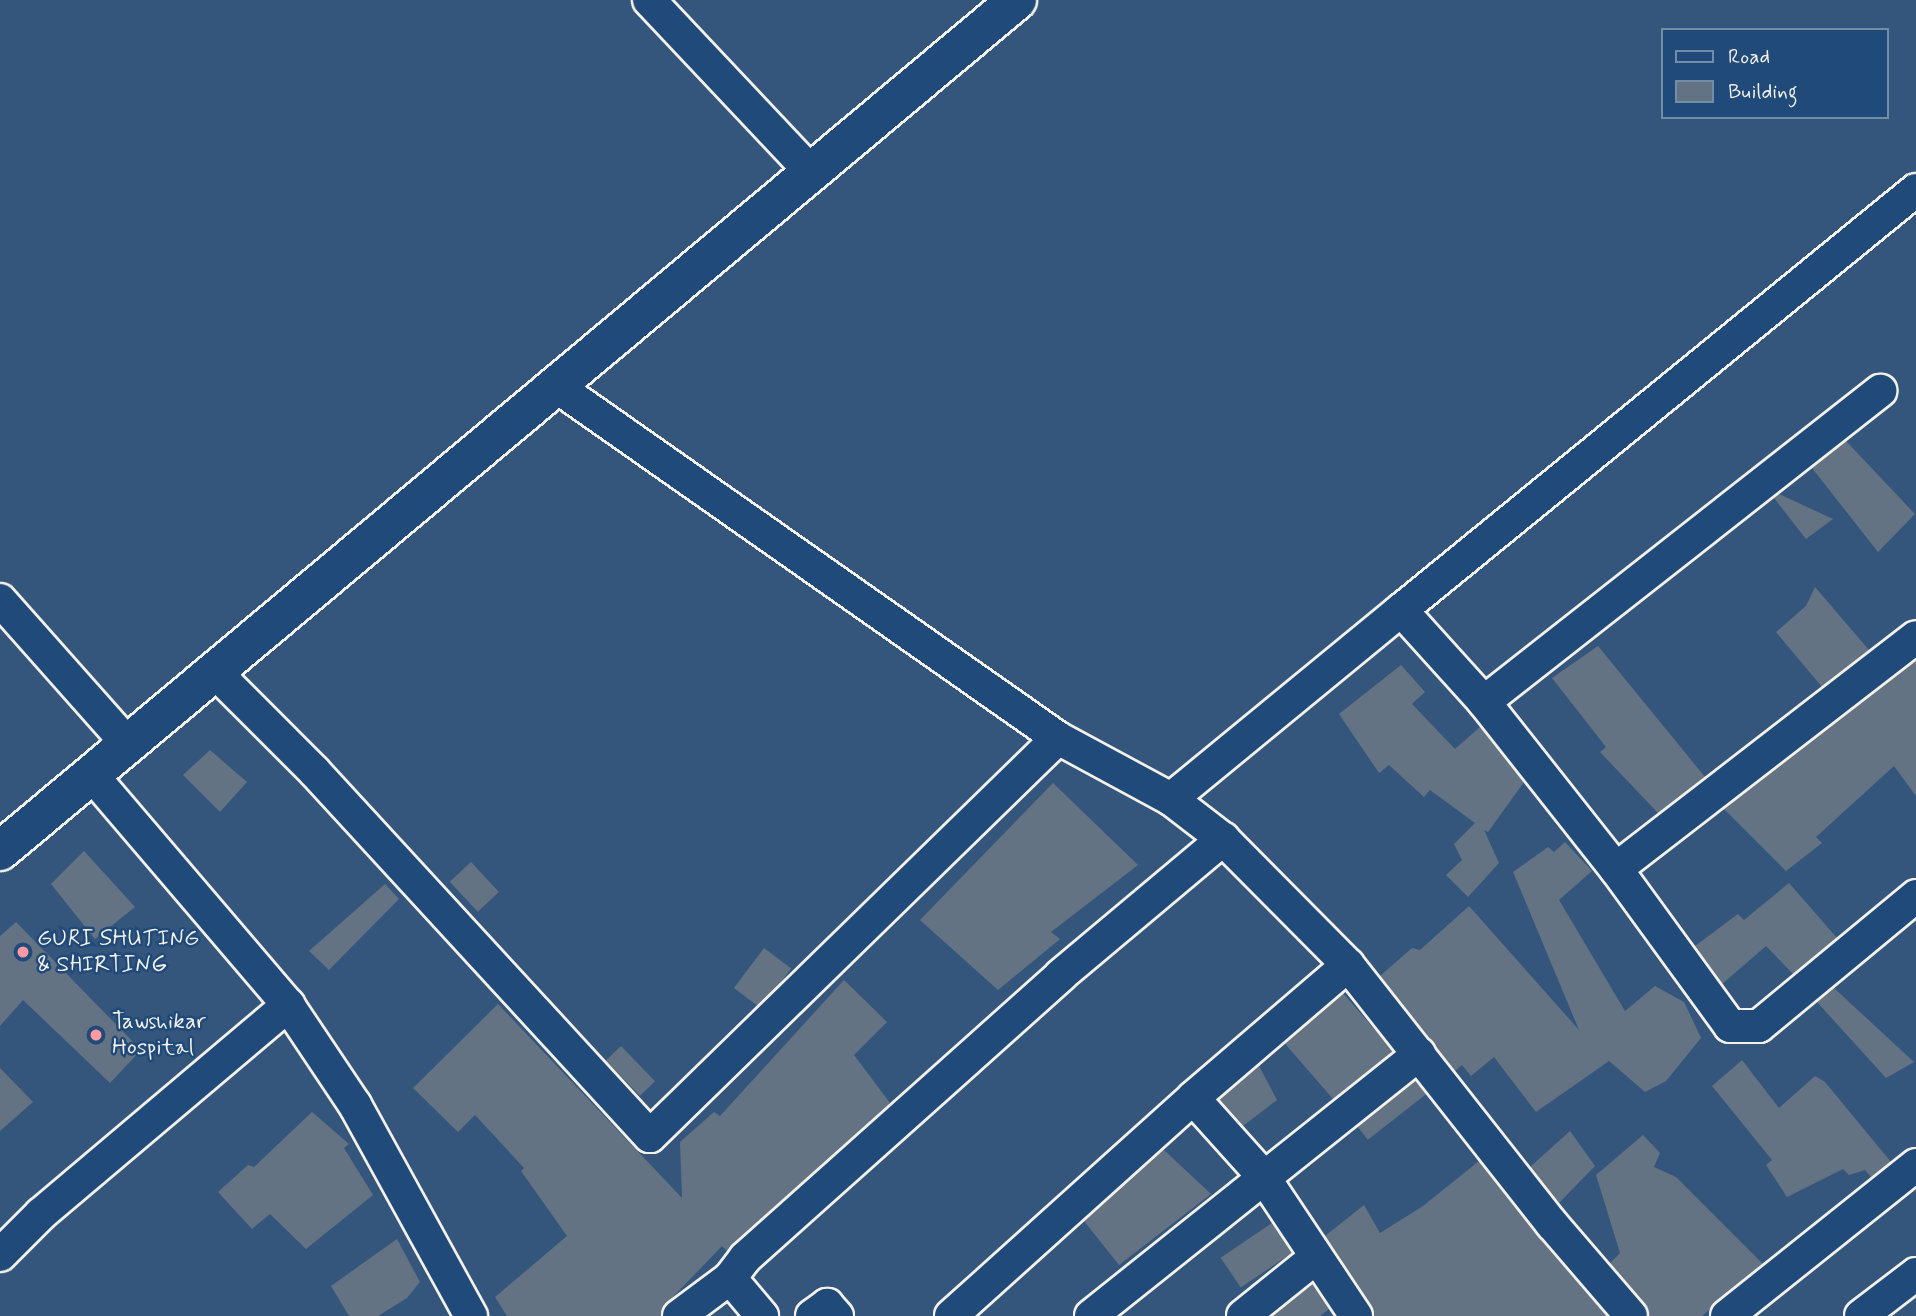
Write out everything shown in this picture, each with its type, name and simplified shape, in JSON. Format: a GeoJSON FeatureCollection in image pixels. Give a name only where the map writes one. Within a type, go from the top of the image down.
{"type":"FeatureCollection","features":[{"type":"Feature","properties":{"kind":"main road"},"geometry":{"type":"LineString","coordinates":[[0,851],[1017,0]]}},
{"type":"Feature","properties":{"kind":"street"},"geometry":{"type":"LineString","coordinates":[[649,0],[812,173]]}},
{"type":"Feature","properties":{"kind":"street"},"geometry":{"type":"LineString","coordinates":[[1171,799],[1916,190]]}},
{"type":"Feature","properties":{"kind":"street"},"geometry":{"type":"LineString","coordinates":[[556,386],[1058,738],[1171,799],[1223,839],[1348,965],[1632,1316]]}},
{"type":"Feature","properties":{"kind":"street"},"geometry":{"type":"LineString","coordinates":[[1484,702],[1880,391]]}},
{"type":"Feature","properties":{"kind":"street"},"geometry":{"type":"LineString","coordinates":[[0,600],[128,744]]}},
{"type":"Feature","properties":{"kind":"street"},"geometry":{"type":"LineString","coordinates":[[1401,610],[1484,702],[1616,869],[1730,1026],[1759,1026],[1916,896]]}},
{"type":"Feature","properties":{"kind":"street"},"geometry":{"type":"LineString","coordinates":[[1616,869],[1916,638]]}},
{"type":"Feature","properties":{"kind":"street"},"geometry":{"type":"LineString","coordinates":[[215,672],[314,771],[650,1136],[1058,738]]}},
{"type":"Feature","properties":{"kind":"street"},"geometry":{"type":"LineString","coordinates":[[91,774],[288,1004],[355,1105],[471,1316]]}},
{"type":"Feature","properties":{"kind":"street"},"geometry":{"type":"LineString","coordinates":[[679,1316],[730,1278],[745,1258],[1061,975],[1223,839]]}},
{"type":"Feature","properties":{"kind":"street"},"geometry":{"type":"LineString","coordinates":[[951,1316],[1193,1098],[1348,965]]}},
{"type":"Feature","properties":{"kind":"street"},"geometry":{"type":"LineString","coordinates":[[0,1255],[41,1214],[288,1004]]}},
{"type":"Feature","properties":{"kind":"street"},"geometry":{"type":"LineString","coordinates":[[1091,1316],[1419,1054]]}},
{"type":"Feature","properties":{"kind":"street"},"geometry":{"type":"LineString","coordinates":[[1193,1098],[1263,1176],[1314,1259],[1356,1316]]}},
{"type":"Feature","properties":{"kind":"street"},"geometry":{"type":"LineString","coordinates":[[1727,1316],[1916,1165]]}},
{"type":"Feature","properties":{"kind":"street"},"geometry":{"type":"LineString","coordinates":[[1243,1316],[1314,1259]]}},
{"type":"Feature","properties":{"kind":"street"},"geometry":{"type":"LineString","coordinates":[[1861,1316],[1916,1274]]}},
{"type":"Feature","properties":{"kind":"street"},"geometry":{"type":"LineString","coordinates":[[730,1278],[762,1316]]}},
{"type":"Feature","properties":{"kind":"street"},"geometry":{"type":"LineString","coordinates":[[812,1316],[827,1305],[837,1316]]}},
{"type":"Feature","properties":{"kind":"building"},"geometry":{"type":"Polygon","coordinates":[[[1846,441],[1915,514],[1878,552],[1812,468],[1846,441]]]}},
{"type":"Feature","properties":{"kind":"building"},"geometry":{"type":"Polygon","coordinates":[[[1779,494],[1833,519],[1806,539],[1774,498],[1779,494]]]}},
{"type":"Feature","properties":{"kind":"building"},"geometry":{"type":"Polygon","coordinates":[[[1815,587],[1869,650],[1822,687],[1776,632],[1806,606],[1815,587]]]}},
{"type":"Feature","properties":{"kind":"building"},"geometry":{"type":"Polygon","coordinates":[[[1598,646],[1705,777],[1658,813],[1600,752],[1606,747],[1552,678],[1598,646]]]}},
{"type":"Feature","properties":{"kind":"building"},"geometry":{"type":"Polygon","coordinates":[[[1916,660],[1916,796],[1894,766],[1816,837],[1822,843],[1786,871],[1724,809],[1916,660]]]}},
{"type":"Feature","properties":{"kind":"building"},"geometry":{"type":"Polygon","coordinates":[[[1401,665],[1425,692],[1412,704],[1455,749],[1480,727],[1524,782],[1488,832],[1484,830],[1499,863],[1468,897],[1446,875],[1462,860],[1454,844],[1475,823],[1430,790],[1424,797],[1389,765],[1379,773],[1339,714],[1401,665]]]}},
{"type":"Feature","properties":{"kind":"building"},"geometry":{"type":"Polygon","coordinates":[[[210,750],[247,782],[220,812],[183,775],[210,750]]]}},
{"type":"Feature","properties":{"kind":"building"},"geometry":{"type":"Polygon","coordinates":[[[1053,783],[1138,865],[1051,932],[1060,939],[998,990],[920,920],[1053,783]]]}},
{"type":"Feature","properties":{"kind":"building"},"geometry":{"type":"Polygon","coordinates":[[[1565,842],[1592,871],[1559,900],[1625,1011],[1655,986],[1684,1002],[1701,1038],[1666,1081],[1645,1092],[1609,1061],[1536,1112],[1494,1057],[1471,1076],[1462,1065],[1455,1071],[1380,976],[1412,948],[1420,950],[1469,906],[1579,1030],[1513,872],[1548,847],[1554,852],[1565,842]]]}},
{"type":"Feature","properties":{"kind":"building"},"geometry":{"type":"Polygon","coordinates":[[[84,851],[135,907],[95,939],[51,884],[84,851]]]}},
{"type":"Feature","properties":{"kind":"building"},"geometry":{"type":"Polygon","coordinates":[[[471,862],[499,892],[478,912],[450,882],[471,862]]]}},
{"type":"Feature","properties":{"kind":"building"},"geometry":{"type":"Polygon","coordinates":[[[1789,883],[1837,938],[1793,974],[1766,946],[1722,984],[1695,946],[1738,914],[1744,920],[1789,883]]]}},
{"type":"Feature","properties":{"kind":"building"},"geometry":{"type":"Polygon","coordinates":[[[385,884],[399,899],[329,970],[309,951],[385,884]]]}},
{"type":"Feature","properties":{"kind":"building"},"geometry":{"type":"Polygon","coordinates":[[[16,922],[141,1050],[110,1083],[23,1000],[0,1026],[0,936],[16,922]]]}},
{"type":"Feature","properties":{"kind":"building"},"geometry":{"type":"Polygon","coordinates":[[[764,948],[791,968],[761,1008],[734,988],[764,948]]]}},
{"type":"Feature","properties":{"kind":"building"},"geometry":{"type":"Polygon","coordinates":[[[844,980],[887,1022],[854,1055],[890,1103],[727,1251],[722,1246],[668,1302],[661,1316],[507,1316],[495,1297],[567,1236],[521,1171],[524,1168],[475,1115],[458,1132],[413,1088],[498,1004],[682,1198],[680,1142],[714,1112],[720,1116],[844,980]]]}},
{"type":"Feature","properties":{"kind":"building"},"geometry":{"type":"Polygon","coordinates":[[[1834,988],[1914,1062],[1886,1078],[1817,1002],[1834,988]]]}},
{"type":"Feature","properties":{"kind":"building"},"geometry":{"type":"Polygon","coordinates":[[[1343,993],[1394,1051],[1335,1102],[1285,1044],[1343,993]]]}},
{"type":"Feature","properties":{"kind":"building"},"geometry":{"type":"Polygon","coordinates":[[[621,1046],[655,1081],[640,1096],[606,1061],[621,1046]]]}},
{"type":"Feature","properties":{"kind":"building"},"geometry":{"type":"Polygon","coordinates":[[[1742,1060],[1779,1108],[1815,1076],[1825,1082],[1891,1162],[1871,1177],[1865,1170],[1849,1175],[1843,1169],[1787,1197],[1766,1165],[1772,1160],[1712,1086],[1742,1060]]]}},
{"type":"Feature","properties":{"kind":"building"},"geometry":{"type":"Polygon","coordinates":[[[1259,1066],[1277,1100],[1243,1126],[1219,1100],[1259,1066]]]}},
{"type":"Feature","properties":{"kind":"building"},"geometry":{"type":"Polygon","coordinates":[[[0,1068],[33,1102],[0,1131],[0,1068]]]}},
{"type":"Feature","properties":{"kind":"building"},"geometry":{"type":"Polygon","coordinates":[[[1415,1080],[1426,1094],[1368,1140],[1357,1126],[1415,1080]]]}},
{"type":"Feature","properties":{"kind":"building"},"geometry":{"type":"Polygon","coordinates":[[[312,1112],[349,1144],[344,1148],[373,1195],[306,1249],[270,1214],[252,1229],[218,1192],[248,1165],[254,1167],[312,1112]]]}},
{"type":"Feature","properties":{"kind":"building"},"geometry":{"type":"Polygon","coordinates":[[[1570,1131],[1595,1166],[1559,1203],[1530,1167],[1570,1131]]]}},
{"type":"Feature","properties":{"kind":"building"},"geometry":{"type":"Polygon","coordinates":[[[1643,1135],[1660,1153],[1654,1167],[1676,1177],[1763,1264],[1702,1316],[1649,1316],[1645,1304],[1610,1263],[1620,1253],[1596,1175],[1643,1135]]]}},
{"type":"Feature","properties":{"kind":"building"},"geometry":{"type":"Polygon","coordinates":[[[1163,1149],[1211,1194],[1119,1265],[1084,1221],[1163,1149]]]}},
{"type":"Feature","properties":{"kind":"building"},"geometry":{"type":"Polygon","coordinates":[[[1479,1161],[1546,1246],[1607,1316],[1374,1316],[1325,1236],[1364,1205],[1380,1233],[1423,1206],[1479,1161]]]}},
{"type":"Feature","properties":{"kind":"building"},"geometry":{"type":"Polygon","coordinates":[[[1272,1223],[1292,1253],[1241,1288],[1221,1258],[1272,1223]]]}},
{"type":"Feature","properties":{"kind":"building"},"geometry":{"type":"Polygon","coordinates":[[[397,1239],[420,1282],[407,1298],[378,1316],[349,1316],[331,1286],[397,1239]]]}},
{"type":"Feature","properties":{"kind":"building"},"geometry":{"type":"Polygon","coordinates":[[[1313,1284],[1329,1309],[1320,1316],[1272,1316],[1313,1284]]]}},
{"type":"Feature","properties":{"kind":"place","name":"GURI SHUTING & SHIRTING"},"geometry":{"type":"Point","coordinates":[23,952]}},
{"type":"Feature","properties":{"kind":"place","name":"Tawshikar Hospital"},"geometry":{"type":"Point","coordinates":[96,1035]}}]}
